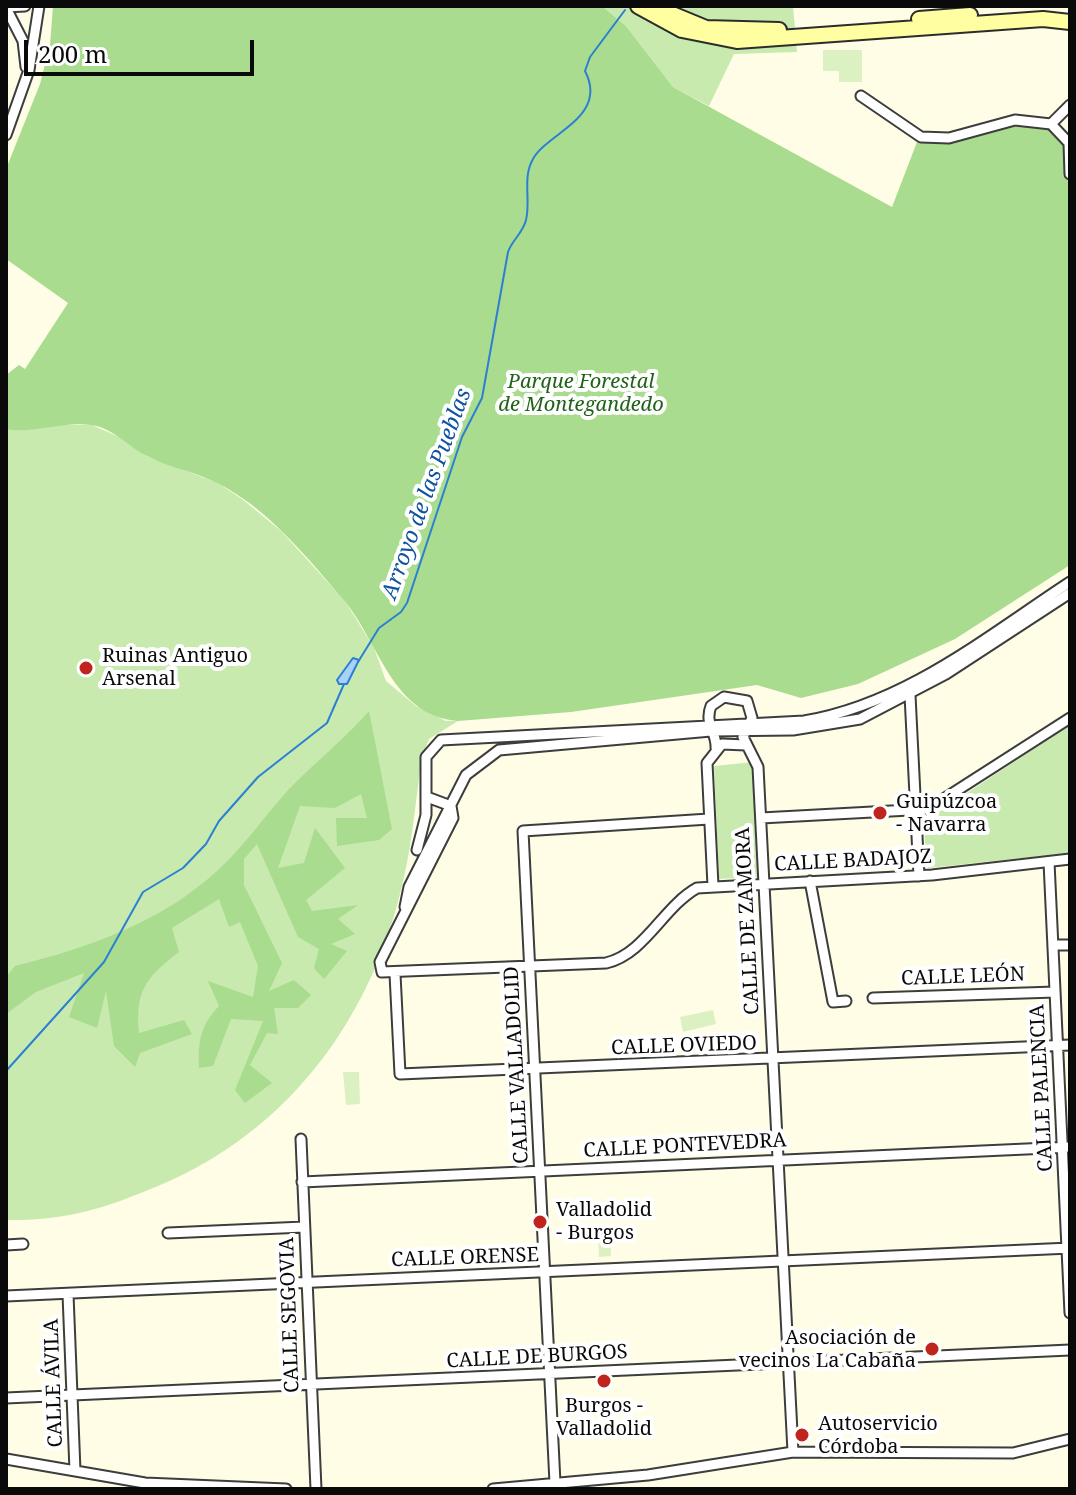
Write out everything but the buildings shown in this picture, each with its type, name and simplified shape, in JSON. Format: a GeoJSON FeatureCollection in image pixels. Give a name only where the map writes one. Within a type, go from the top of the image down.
{"type":"FeatureCollection","features":[{"type":"Feature","properties":{"kind":"street"},"geometry":{"type":"LineString","coordinates":[[23,87],[26,68],[23,41],[6,8],[25,6]]}},
{"type":"Feature","properties":{"kind":"street"},"geometry":{"type":"LineString","coordinates":[[6,135],[34,45],[39,6]]}},
{"type":"Feature","properties":{"kind":"street"},"geometry":{"type":"LineString","coordinates":[[638,6],[682,30],[737,41],[1043,19],[1070,22]]}},
{"type":"Feature","properties":{"kind":"street"},"geometry":{"type":"LineString","coordinates":[[655,6],[706,28],[738,31],[1042,10],[1070,12]]}},
{"type":"Feature","properties":{"kind":"street"},"geometry":{"type":"LineString","coordinates":[[861,96],[921,137],[949,138],[1015,120],[1051,124],[1069,143],[1070,174]]}},
{"type":"Feature","properties":{"kind":"street"},"geometry":{"type":"LineString","coordinates":[[1051,124],[1070,105]]}},
{"type":"Feature","properties":{"kind":"street"},"geometry":{"type":"LineString","coordinates":[[427,797],[451,806],[466,775],[490,755],[516,747],[804,721],[880,701],[918,681],[1070,582]]}},
{"type":"Feature","properties":{"kind":"street"},"geometry":{"type":"LineString","coordinates":[[749,725],[826,727],[860,719],[910,695],[1070,593]]}},
{"type":"Feature","properties":{"kind":"street"},"geometry":{"type":"LineString","coordinates":[[910,695],[919,876]]}},
{"type":"Feature","properties":{"kind":"street"},"geometry":{"type":"LineString","coordinates":[[713,886],[706,767],[716,748],[717,738],[710,728],[708,712],[714,702],[730,696],[747,701],[752,710],[749,725]]}},
{"type":"Feature","properties":{"kind":"street"},"geometry":{"type":"LineString","coordinates":[[761,818],[928,809],[1070,718]]}},
{"type":"Feature","properties":{"kind":"street","name":"CALLE DE ZAMORA"},"geometry":{"type":"LineString","coordinates":[[749,725],[743,737],[758,763],[793,1452]]}},
{"type":"Feature","properties":{"kind":"street"},"geometry":{"type":"LineString","coordinates":[[417,850],[427,797],[426,757],[433,745],[452,739],[710,728]]}},
{"type":"Feature","properties":{"kind":"street"},"geometry":{"type":"LineString","coordinates":[[490,755],[491,737]]}},
{"type":"Feature","properties":{"kind":"street"},"geometry":{"type":"LineString","coordinates":[[716,748],[728,742],[746,745]]}},
{"type":"Feature","properties":{"kind":"street","name":"CALLE BADAJOZ"},"geometry":{"type":"LineString","coordinates":[[451,806],[453,818],[406,910],[380,971],[395,974],[621,960],[681,897],[697,888],[919,876],[1070,859]]}},
{"type":"Feature","properties":{"kind":"street","name":"CALLE VALLADOLID"},"geometry":{"type":"LineString","coordinates":[[555,1483],[523,831],[709,819]]}},
{"type":"Feature","properties":{"kind":"street","name":"CALLE PALENCIA"},"geometry":{"type":"LineString","coordinates":[[1049,862],[1066,1147],[1070,1313]]}},
{"type":"Feature","properties":{"kind":"street"},"geometry":{"type":"LineString","coordinates":[[810,881],[833,1002],[846,1001]]}},
{"type":"Feature","properties":{"kind":"street"},"geometry":{"type":"LineString","coordinates":[[1053,945],[1070,945]]}},
{"type":"Feature","properties":{"kind":"street","name":"CALLE OVIEDO"},"geometry":{"type":"LineString","coordinates":[[395,974],[400,1074],[1070,1045]]}},
{"type":"Feature","properties":{"kind":"street","name":"CALLE LEÓN"},"geometry":{"type":"LineString","coordinates":[[873,998],[1055,992]]}},
{"type":"Feature","properties":{"kind":"street","name":"CALLE SEGOVIA"},"geometry":{"type":"LineString","coordinates":[[301,1139],[316,1489]]}},
{"type":"Feature","properties":{"kind":"street","name":"CALLE PONTEVEDRA"},"geometry":{"type":"LineString","coordinates":[[302,1182],[1066,1147]]}},
{"type":"Feature","properties":{"kind":"street"},"geometry":{"type":"LineString","coordinates":[[168,1233],[304,1227]]}},
{"type":"Feature","properties":{"kind":"street"},"geometry":{"type":"LineString","coordinates":[[6,1245],[23,1244]]}},
{"type":"Feature","properties":{"kind":"street","name":"CALLE ORENSE"},"geometry":{"type":"LineString","coordinates":[[6,1296],[1069,1248]]}},
{"type":"Feature","properties":{"kind":"street","name":"CALLE ÁVILA"},"geometry":{"type":"LineString","coordinates":[[68,1294],[75,1471]]}},
{"type":"Feature","properties":{"kind":"street","name":"CALLE DE BURGOS"},"geometry":{"type":"LineString","coordinates":[[6,1398],[1070,1350]]}},
{"type":"Feature","properties":{"kind":"street"},"geometry":{"type":"LineString","coordinates":[[493,1489],[648,1475],[793,1452],[1013,1453],[1070,1439]]}},
{"type":"Feature","properties":{"kind":"street"},"geometry":{"type":"LineString","coordinates":[[6,1459],[145,1483],[286,1489]]}},
{"type":"Feature","properties":{"kind":"green space","name":"Parque Forestal de Montegandedo"},"geometry":{"type":"Polygon","coordinates":[[[53,6],[602,6],[626,26],[673,87],[892,207],[917,142],[1006,126],[1052,127],[1066,149],[1070,180],[1070,565],[955,639],[858,684],[801,698],[757,685],[571,712],[458,721],[435,716],[417,706],[402,691],[355,615],[315,566],[269,519],[235,493],[209,479],[149,457],[99,427],[80,424],[27,430],[6,429],[6,375],[19,365],[25,369],[68,303],[6,259],[6,169],[40,84],[50,45],[53,6]]]}},
{"type":"Feature","properties":{"kind":"green space"},"geometry":{"type":"Polygon","coordinates":[[[602,6],[793,6],[797,52],[734,54],[709,106],[673,87],[626,26],[602,6]]]}},
{"type":"Feature","properties":{"kind":"green space"},"geometry":{"type":"Polygon","coordinates":[[[823,50],[862,50],[862,82],[839,82],[839,71],[823,71],[823,50]]]}},
{"type":"Feature","properties":{"kind":"green space"},"geometry":{"type":"Polygon","coordinates":[[[92,425],[126,440],[146,456],[218,483],[242,499],[281,531],[345,601],[374,648],[386,681],[416,706],[446,721],[458,721],[429,739],[422,757],[404,877],[390,928],[371,976],[348,1021],[319,1063],[286,1101],[248,1134],[205,1163],[158,1186],[84,1212],[6,1220],[6,429],[92,425]]]}},
{"type":"Feature","properties":{"kind":"green space"},"geometry":{"type":"Polygon","coordinates":[[[369,711],[392,829],[379,840],[337,846],[336,818],[367,818],[361,794],[335,808],[300,806],[278,868],[304,863],[315,828],[345,868],[306,900],[312,911],[358,905],[338,919],[355,934],[331,944],[347,951],[324,979],[314,968],[319,949],[298,937],[257,844],[244,859],[244,885],[282,963],[269,991],[294,980],[311,995],[298,1008],[274,1008],[278,1034],[267,1033],[250,1065],[272,1083],[245,1103],[235,1090],[263,1021],[231,1019],[213,1066],[199,1068],[202,1034],[219,1006],[208,981],[253,997],[258,966],[240,922],[229,927],[219,899],[172,928],[179,952],[158,969],[145,986],[139,1006],[139,1033],[184,1020],[192,1034],[140,1053],[135,1067],[114,1046],[106,991],[97,1028],[69,1017],[84,973],[36,992],[6,1014],[6,977],[15,966],[70,951],[123,931],[196,888],[229,859],[288,790],[369,711]]]}},
{"type":"Feature","properties":{"kind":"green space"},"geometry":{"type":"Polygon","coordinates":[[[1070,725],[1070,853],[928,868],[923,822],[1070,725]]]}},
{"type":"Feature","properties":{"kind":"green space"},"geometry":{"type":"Polygon","coordinates":[[[754,762],[759,877],[719,879],[714,766],[754,762]]]}},
{"type":"Feature","properties":{"kind":"green space"},"geometry":{"type":"Polygon","coordinates":[[[713,1010],[716,1024],[683,1032],[680,1017],[713,1010]]]}},
{"type":"Feature","properties":{"kind":"green space"},"geometry":{"type":"Polygon","coordinates":[[[739,1038],[740,1056],[701,1058],[700,1040],[739,1038]]]}},
{"type":"Feature","properties":{"kind":"green space"},"geometry":{"type":"Polygon","coordinates":[[[343,1072],[359,1072],[360,1104],[346,1105],[343,1072]]]}},
{"type":"Feature","properties":{"kind":"green space"},"geometry":{"type":"Polygon","coordinates":[[[598,1230],[610,1230],[611,1256],[599,1257],[598,1230]]]}},
{"type":"Feature","properties":{"kind":"water"},"geometry":{"type":"Polygon","coordinates":[[[353,658],[359,660],[347,684],[339,684],[337,680],[353,658]]]}},
{"type":"Feature","properties":{"kind":"waterway","name":"Arroyo de las Pueblas"},"geometry":{"type":"LineString","coordinates":[[358,662],[379,628],[401,612],[407,603],[462,437],[482,398],[508,252],[526,220],[530,166],[540,150],[583,112],[589,100],[590,87],[585,71],[590,57],[625,10]]}},
{"type":"Feature","properties":{"kind":"waterway","name":"Arroyo de las Pueblas"},"geometry":{"type":"LineString","coordinates":[[6,1071],[104,962],[143,892],[183,868],[206,844],[219,821],[258,777],[327,723],[344,684]]}},
{"type":"Feature","properties":{"kind":"place","name":"Ruinas Antiguo Arsenal"},"geometry":{"type":"Point","coordinates":[86,668]}},
{"type":"Feature","properties":{"kind":"place","name":"Guipúzcoa - Navarra"},"geometry":{"type":"Point","coordinates":[880,813]}},
{"type":"Feature","properties":{"kind":"place","name":"Valladolid - Burgos"},"geometry":{"type":"Point","coordinates":[540,1222]}},
{"type":"Feature","properties":{"kind":"place","name":"Asociación de vecinos La Cabaña"},"geometry":{"type":"Point","coordinates":[932,1349]}},
{"type":"Feature","properties":{"kind":"place","name":"Burgos - Valladolid"},"geometry":{"type":"Point","coordinates":[604,1381]}},
{"type":"Feature","properties":{"kind":"place","name":"Autoservicio Córdoba"},"geometry":{"type":"Point","coordinates":[802,1435]}}]}
